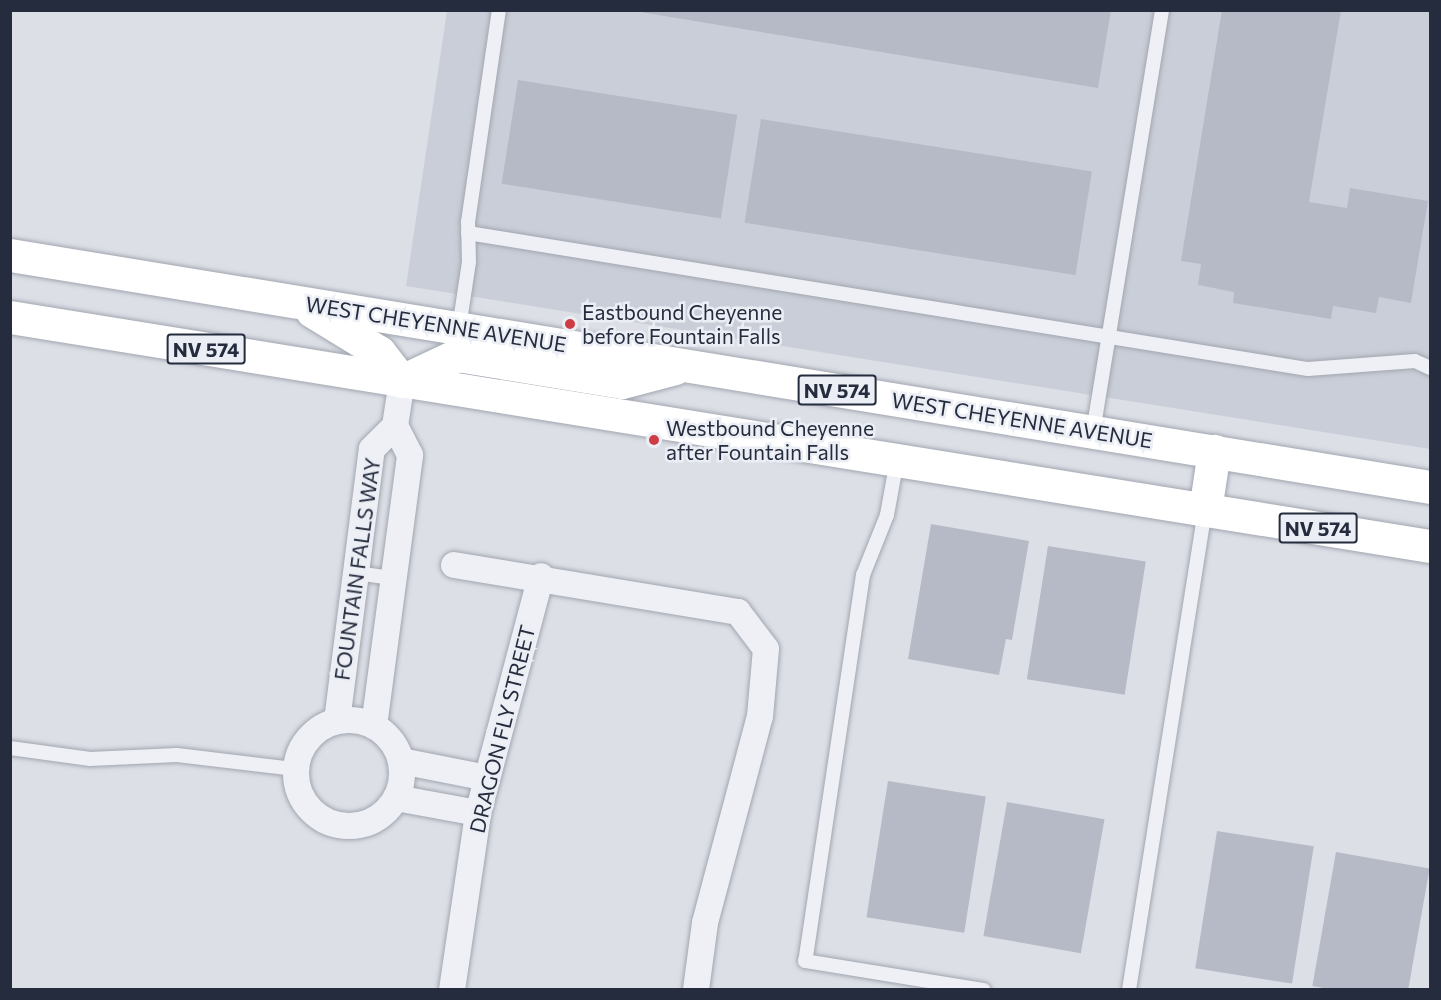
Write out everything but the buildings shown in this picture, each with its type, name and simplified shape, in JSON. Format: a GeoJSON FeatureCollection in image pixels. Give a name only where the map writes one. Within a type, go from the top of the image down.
{"type":"FeatureCollection","features":[{"type":"Feature","properties":{"kind":"main road","name":"WEST CHEYENNE AVENUE"},"geometry":{"type":"LineString","coordinates":[[10,255],[1431,486]]}},
{"type":"Feature","properties":{"kind":"main road"},"geometry":{"type":"LineString","coordinates":[[298,302],[379,352],[402,381],[457,355],[622,382],[687,365]]}},
{"type":"Feature","properties":{"kind":"main road","name":"NV 574"},"geometry":{"type":"LineString","coordinates":[[10,317],[1431,546]]}},
{"type":"Feature","properties":{"kind":"main road"},"geometry":{"type":"LineString","coordinates":[[1205,510],[1214,451]]}},
{"type":"Feature","properties":{"kind":"street"},"geometry":{"type":"LineString","coordinates":[[395,426],[402,381]]}},
{"type":"Feature","properties":{"kind":"street","name":"FOUNTAIN FALLS WAY"},"geometry":{"type":"LineString","coordinates":[[337,721],[372,449],[395,426],[410,455],[374,726]]}},
{"type":"Feature","properties":{"kind":"street"},"geometry":{"type":"LineString","coordinates":[[454,564],[541,576],[738,612],[766,649],[760,716],[705,922],[696,990]]}},
{"type":"Feature","properties":{"kind":"street","name":"DRAGON FLY STREET"},"geometry":{"type":"LineString","coordinates":[[452,990],[478,813],[541,576]]}},
{"type":"Feature","properties":{"kind":"street"},"geometry":{"type":"LineString","coordinates":[[337,721],[374,726],[396,747],[401,761],[396,798],[374,820],[342,826],[326,822],[303,800],[295,769],[304,743],[337,721]]}},
{"type":"Feature","properties":{"kind":"street"},"geometry":{"type":"LineString","coordinates":[[401,761],[488,778]]}},
{"type":"Feature","properties":{"kind":"street"},"geometry":{"type":"LineString","coordinates":[[396,798],[478,813]]}},
{"type":"Feature","properties":{"kind":"lane"},"geometry":{"type":"LineString","coordinates":[[459,328],[470,262],[468,233],[499,10]]}},
{"type":"Feature","properties":{"kind":"lane"},"geometry":{"type":"LineString","coordinates":[[1093,432],[1162,10]]}},
{"type":"Feature","properties":{"kind":"lane"},"geometry":{"type":"LineString","coordinates":[[468,233],[1308,369],[1414,361],[1431,368]]}},
{"type":"Feature","properties":{"kind":"lane"},"geometry":{"type":"LineString","coordinates":[[897,460],[887,514],[863,575],[805,961],[984,990]]}},
{"type":"Feature","properties":{"kind":"lane"},"geometry":{"type":"LineString","coordinates":[[1129,990],[1205,510]]}},
{"type":"Feature","properties":{"kind":"lane"},"geometry":{"type":"LineString","coordinates":[[356,573],[393,578]]}},
{"type":"Feature","properties":{"kind":"lane"},"geometry":{"type":"LineString","coordinates":[[10,748],[90,759],[177,755],[295,769]]}},
{"type":"Feature","properties":{"kind":"shaded area"},"geometry":{"type":"Polygon","coordinates":[[[447,11],[1430,11],[1430,449],[406,286],[447,11]]]}},
{"type":"Feature","properties":{"kind":"place","name":"Eastbound Cheyenne before Fountain Falls"},"geometry":{"type":"Point","coordinates":[570,324]}},
{"type":"Feature","properties":{"kind":"place","name":"Westbound Cheyenne after Fountain Falls"},"geometry":{"type":"Point","coordinates":[654,440]}}]}
